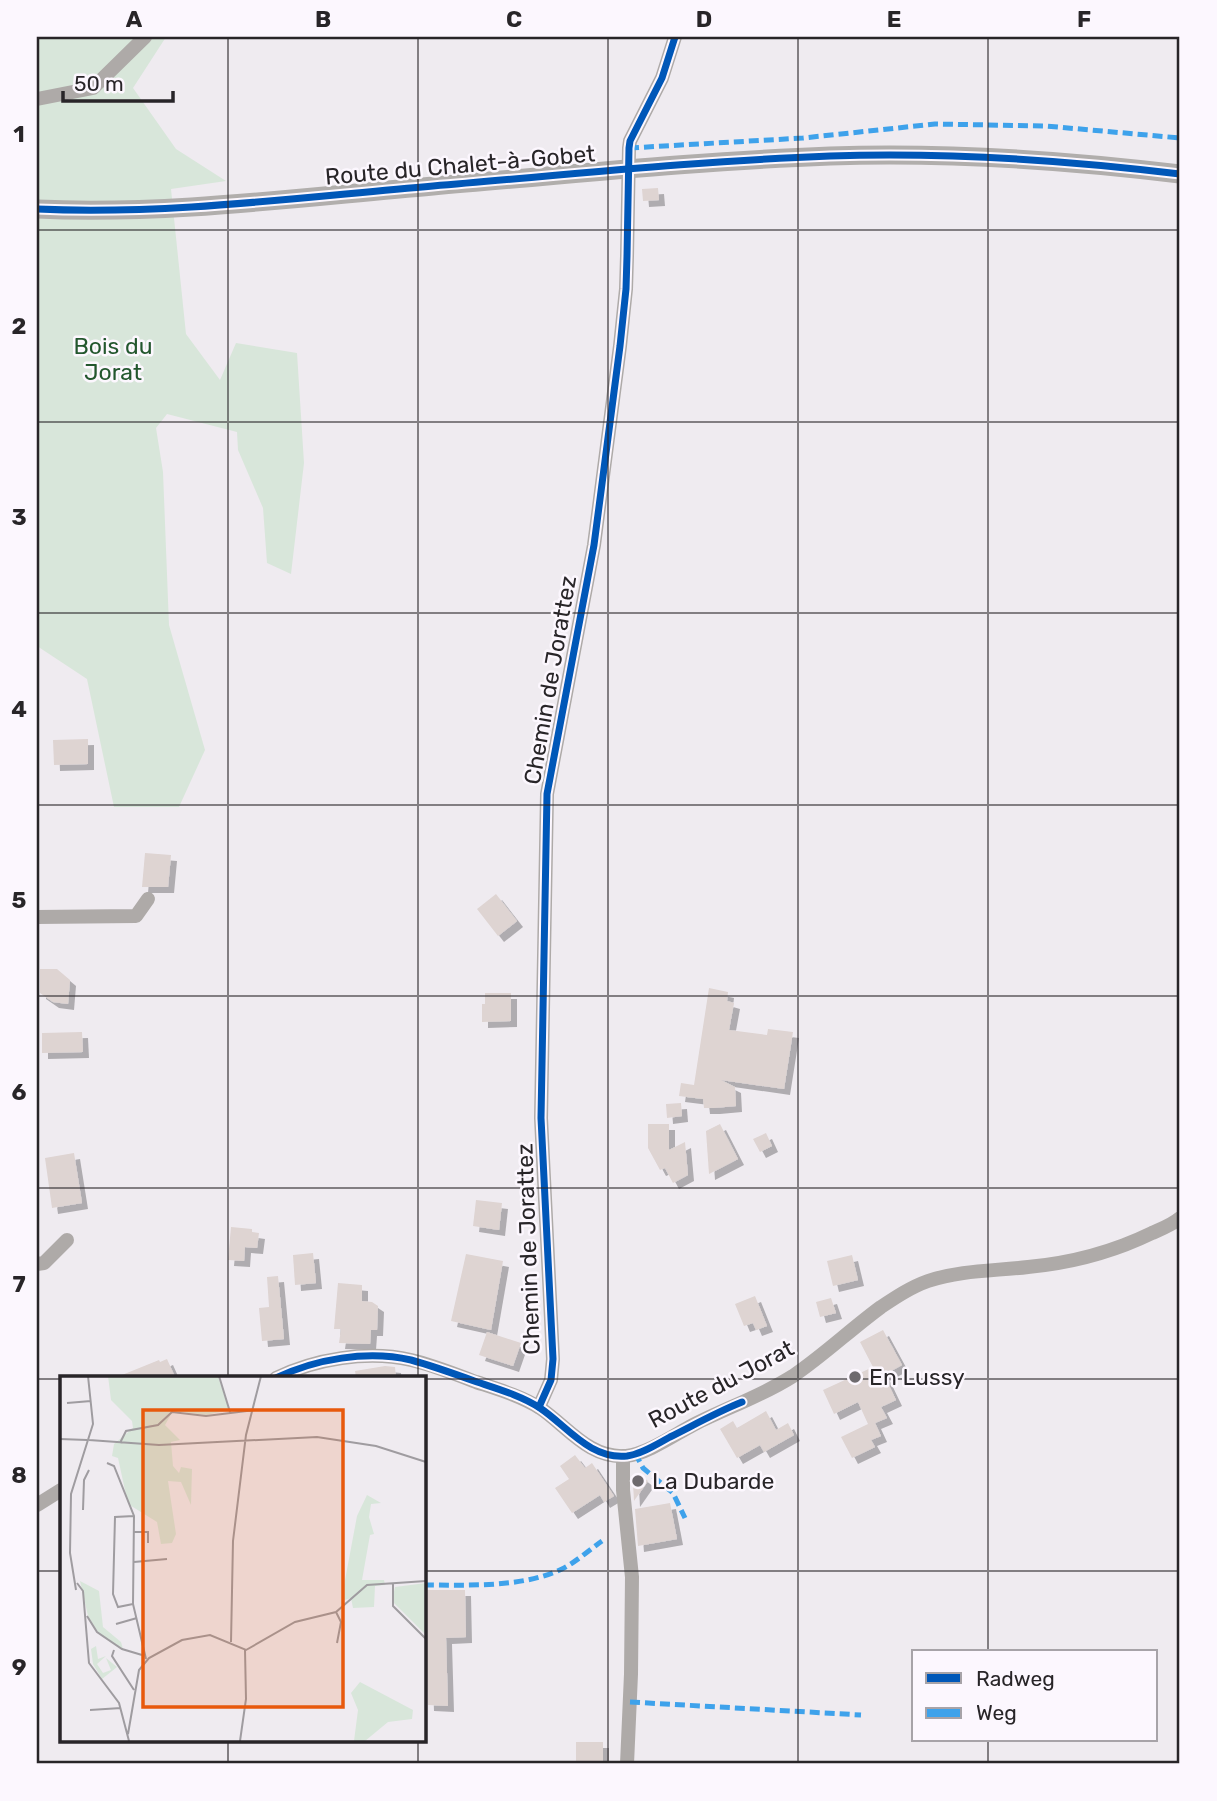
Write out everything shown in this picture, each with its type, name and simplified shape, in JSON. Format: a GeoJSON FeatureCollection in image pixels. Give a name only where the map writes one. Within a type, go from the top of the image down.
{"type":"FeatureCollection","features":[{"type":"Feature","properties":{"kind":"main road","name":"Route du Chalet-à-Gobet"},"geometry":{"type":"LineString","coordinates":[[37,209],[189,206],[805,157],[895,156],[1056,162],[1180,174]]}},
{"type":"Feature","properties":{"kind":"street"},"geometry":{"type":"LineString","coordinates":[[37,99],[93,88],[145,37]]}},
{"type":"Feature","properties":{"kind":"street","name":"Chemin de Jorattez"},"geometry":{"type":"LineString","coordinates":[[539,1407],[551,1380],[553,1359],[541,1118],[547,794],[594,545],[626,289],[628,156],[631,141],[662,78],[675,37]]}},
{"type":"Feature","properties":{"kind":"street"},"geometry":{"type":"LineString","coordinates":[[37,917],[136,916],[148,900]]}},
{"type":"Feature","properties":{"kind":"street","name":"Route du Jorat"},"geometry":{"type":"LineString","coordinates":[[623,1456],[646,1450],[721,1410],[779,1385],[881,1307],[925,1282],[970,1271],[1028,1267],[1081,1259],[1178,1224]]}},
{"type":"Feature","properties":{"kind":"street"},"geometry":{"type":"LineString","coordinates":[[37,1264],[44,1263],[67,1240]]}},
{"type":"Feature","properties":{"kind":"street"},"geometry":{"type":"LineString","coordinates":[[278,1376],[300,1367],[354,1357],[410,1360],[539,1407],[586,1444],[602,1452],[623,1456],[623,1490],[632,1577],[627,1764]]}},
{"type":"Feature","properties":{"kind":"street"},"geometry":{"type":"LineString","coordinates":[[37,1504],[60,1491]]}},
{"type":"Feature","properties":{"kind":"green space","name":"Bois du Jorat"},"geometry":{"type":"Polygon","coordinates":[[[37,37],[166,37],[133,88],[176,149],[226,181],[171,189],[186,334],[220,380],[236,343],[297,353],[304,463],[291,574],[267,563],[263,508],[238,450],[237,432],[167,414],[156,428],[163,472],[169,625],[205,750],[179,807],[114,807],[87,679],[37,646],[37,37]]]}},
{"type":"Feature","properties":{"kind":"building"},"geometry":{"type":"Polygon","coordinates":[[[658,188],[659,200],[643,201],[642,189],[658,188]]]}},
{"type":"Feature","properties":{"kind":"building"},"geometry":{"type":"Polygon","coordinates":[[[88,739],[88,764],[54,765],[53,740],[88,739]]]}},
{"type":"Feature","properties":{"kind":"building"},"geometry":{"type":"Polygon","coordinates":[[[145,853],[171,855],[168,887],[142,887],[145,853]]]}},
{"type":"Feature","properties":{"kind":"building"},"geometry":{"type":"Polygon","coordinates":[[[496,894],[517,921],[498,936],[477,909],[496,894]]]}},
{"type":"Feature","properties":{"kind":"building"},"geometry":{"type":"Polygon","coordinates":[[[40,969],[57,969],[70,980],[68,1004],[53,1002],[40,993],[40,969]]]}},
{"type":"Feature","properties":{"kind":"building"},"geometry":{"type":"Polygon","coordinates":[[[709,988],[728,992],[727,1001],[734,1003],[729,1030],[767,1035],[768,1029],[793,1032],[784,1089],[721,1080],[735,1087],[736,1106],[714,1108],[704,1108],[703,1099],[679,1096],[681,1083],[694,1085],[709,988]]]}},
{"type":"Feature","properties":{"kind":"building"},"geometry":{"type":"Polygon","coordinates":[[[485,993],[511,993],[511,1021],[482,1022],[485,993]]]}},
{"type":"Feature","properties":{"kind":"building"},"geometry":{"type":"Polygon","coordinates":[[[82,1032],[83,1052],[42,1053],[42,1033],[82,1032]]]}},
{"type":"Feature","properties":{"kind":"building"},"geometry":{"type":"Polygon","coordinates":[[[681,1103],[682,1116],[667,1118],[666,1104],[681,1103]]]}},
{"type":"Feature","properties":{"kind":"building"},"geometry":{"type":"Polygon","coordinates":[[[648,1124],[669,1124],[669,1150],[685,1142],[688,1175],[673,1183],[665,1168],[660,1170],[648,1148],[648,1124]]]}},
{"type":"Feature","properties":{"kind":"building"},"geometry":{"type":"Polygon","coordinates":[[[720,1124],[738,1159],[709,1174],[706,1131],[720,1124]]]}},
{"type":"Feature","properties":{"kind":"building"},"geometry":{"type":"Polygon","coordinates":[[[766,1133],[772,1146],[760,1152],[753,1139],[766,1133]]]}},
{"type":"Feature","properties":{"kind":"building"},"geometry":{"type":"Polygon","coordinates":[[[74,1153],[82,1203],[52,1208],[45,1158],[74,1153]]]}},
{"type":"Feature","properties":{"kind":"building"},"geometry":{"type":"Polygon","coordinates":[[[476,1200],[502,1203],[499,1230],[473,1226],[476,1200]]]}},
{"type":"Feature","properties":{"kind":"building"},"geometry":{"type":"Polygon","coordinates":[[[231,1227],[252,1229],[252,1232],[259,1233],[257,1248],[245,1247],[244,1261],[228,1260],[231,1227]]]}},
{"type":"Feature","properties":{"kind":"building"},"geometry":{"type":"Polygon","coordinates":[[[313,1253],[316,1283],[295,1285],[293,1255],[313,1253]]]}},
{"type":"Feature","properties":{"kind":"building"},"geometry":{"type":"Polygon","coordinates":[[[466,1254],[503,1261],[491,1330],[451,1321],[466,1254]]]}},
{"type":"Feature","properties":{"kind":"building"},"geometry":{"type":"Polygon","coordinates":[[[852,1255],[858,1280],[833,1286],[827,1261],[852,1255]]]}},
{"type":"Feature","properties":{"kind":"building"},"geometry":{"type":"Polygon","coordinates":[[[278,1276],[284,1339],[262,1341],[259,1308],[269,1307],[267,1277],[278,1276]]]}},
{"type":"Feature","properties":{"kind":"building"},"geometry":{"type":"Polygon","coordinates":[[[338,1283],[362,1285],[362,1301],[378,1306],[377,1330],[371,1330],[370,1344],[339,1343],[341,1329],[334,1329],[338,1283]]]}},
{"type":"Feature","properties":{"kind":"building"},"geometry":{"type":"Polygon","coordinates":[[[755,1296],[767,1326],[756,1330],[753,1323],[744,1326],[735,1304],[755,1296]]]}},
{"type":"Feature","properties":{"kind":"building"},"geometry":{"type":"Polygon","coordinates":[[[831,1298],[836,1313],[820,1317],[816,1302],[831,1298]]]}},
{"type":"Feature","properties":{"kind":"building"},"geometry":{"type":"Polygon","coordinates":[[[883,1330],[902,1365],[884,1375],[896,1400],[881,1407],[887,1418],[875,1423],[881,1436],[871,1440],[875,1447],[852,1458],[841,1437],[868,1424],[858,1402],[834,1414],[823,1390],[873,1367],[860,1342],[883,1330]]]}},
{"type":"Feature","properties":{"kind":"building"},"geometry":{"type":"Polygon","coordinates":[[[487,1332],[521,1343],[513,1366],[479,1355],[487,1332]]]}},
{"type":"Feature","properties":{"kind":"building"},"geometry":{"type":"Polygon","coordinates":[[[167,1359],[175,1376],[119,1376],[159,1360],[160,1362],[167,1359]]]}},
{"type":"Feature","properties":{"kind":"building"},"geometry":{"type":"Polygon","coordinates":[[[395,1367],[396,1376],[356,1376],[355,1371],[395,1367]]]}},
{"type":"Feature","properties":{"kind":"building"},"geometry":{"type":"Polygon","coordinates":[[[766,1411],[776,1430],[788,1423],[794,1435],[764,1452],[760,1445],[737,1458],[720,1429],[733,1421],[737,1428],[766,1411]]]}},
{"type":"Feature","properties":{"kind":"building"},"geometry":{"type":"Polygon","coordinates":[[[575,1455],[585,1468],[592,1463],[614,1496],[604,1502],[600,1495],[572,1513],[555,1488],[569,1479],[560,1466],[575,1455]]]}},
{"type":"Feature","properties":{"kind":"building"},"geometry":{"type":"Polygon","coordinates":[[[639,1474],[648,1481],[634,1501],[633,1483],[639,1474]]]}},
{"type":"Feature","properties":{"kind":"building"},"geometry":{"type":"Polygon","coordinates":[[[670,1503],[677,1539],[638,1546],[635,1509],[670,1503]]]}},
{"type":"Feature","properties":{"kind":"building"},"geometry":{"type":"Polygon","coordinates":[[[425,1590],[465,1590],[466,1637],[446,1638],[448,1706],[428,1705],[425,1590]]]}},
{"type":"Feature","properties":{"kind":"building"},"geometry":{"type":"Polygon","coordinates":[[[576,1742],[603,1742],[603,1764],[576,1764],[576,1742]]]}},
{"type":"Feature","properties":{"kind":"marked path"},"geometry":{"type":"LineString","coordinates":[[629,148],[803,138],[935,124],[1046,126],[1180,138]]}},
{"type":"Feature","properties":{"kind":"marked path"},"geometry":{"type":"LineString","coordinates":[[635,1453],[643,1468],[673,1493],[685,1518]]}},
{"type":"Feature","properties":{"kind":"marked path"},"geometry":{"type":"LineString","coordinates":[[425,1585],[494,1584],[530,1580],[562,1569],[602,1541]]}},
{"type":"Feature","properties":{"kind":"marked path"},"geometry":{"type":"LineString","coordinates":[[630,1702],[861,1715]]}},
{"type":"Feature","properties":{"kind":"cycle path"},"geometry":{"type":"LineString","coordinates":[[539,1407],[551,1380],[553,1359],[541,1118],[547,794],[594,545],[620,346],[626,289],[630,141],[662,78],[675,37]]}},
{"type":"Feature","properties":{"kind":"cycle path"},"geometry":{"type":"LineString","coordinates":[[37,209],[186,207],[681,165],[830,156],[1005,158],[1180,174]]}},
{"type":"Feature","properties":{"kind":"cycle path"},"geometry":{"type":"LineString","coordinates":[[280,1376],[324,1361],[342,1358],[377,1356],[411,1360],[526,1400],[550,1415],[590,1447],[614,1456],[627,1456],[644,1451],[742,1402]]}},
{"type":"Feature","properties":{"kind":"place","name":"En Lussy"},"geometry":{"type":"Point","coordinates":[855,1377]}},
{"type":"Feature","properties":{"kind":"place","name":"La Dubarde"},"geometry":{"type":"Point","coordinates":[638,1481]}}]}
